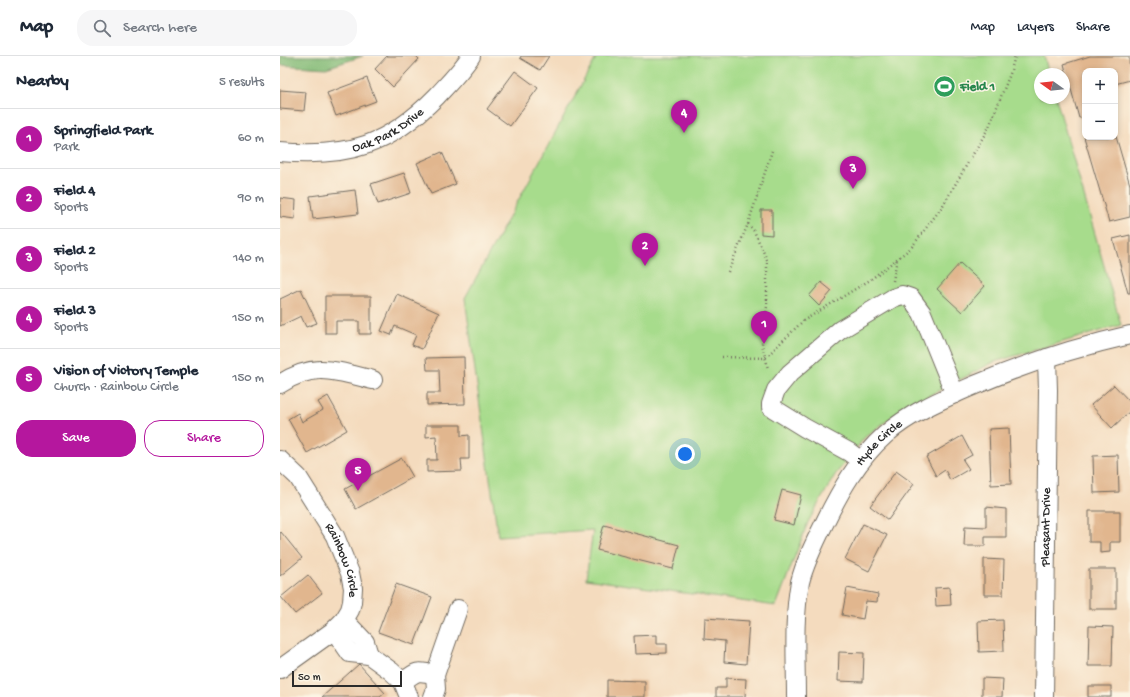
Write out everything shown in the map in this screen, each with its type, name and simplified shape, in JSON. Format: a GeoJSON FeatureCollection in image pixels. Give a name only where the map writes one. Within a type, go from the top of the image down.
{"type":"FeatureCollection","features":[{"type":"Feature","properties":{"kind":"street","name":"Oak Park Drive"},"geometry":{"type":"LineString","coordinates":[[280,152],[309,154],[338,152],[365,146],[384,138],[405,125],[429,104],[470,56]]}},
{"type":"Feature","properties":{"kind":"street"},"geometry":{"type":"LineString","coordinates":[[861,461],[849,452],[771,407],[770,404],[776,390],[790,373],[840,330],[893,298],[902,295],[911,298],[922,313],[955,394]]}},
{"type":"Feature","properties":{"kind":"street","name":"Hyde Circle"},"geometry":{"type":"LineString","coordinates":[[796,697],[796,613],[800,582],[814,545],[831,508],[847,480],[861,461],[886,434],[908,417],[934,402],[1004,373],[1047,358],[1130,335]]}},
{"type":"Feature","properties":{"kind":"street","name":"Pleasant Drive"},"geometry":{"type":"LineString","coordinates":[[1044,697],[1048,398],[1047,358]]}},
{"type":"Feature","properties":{"kind":"street"},"geometry":{"type":"LineString","coordinates":[[280,384],[293,376],[310,370],[332,370],[373,380]]}},
{"type":"Feature","properties":{"kind":"street","name":"Rainbow Circle"},"geometry":{"type":"LineString","coordinates":[[280,460],[298,478],[335,536],[345,557],[352,582],[353,595],[350,610],[339,625]]}},
{"type":"Feature","properties":{"kind":"street"},"geometry":{"type":"LineString","coordinates":[[433,697],[436,689],[435,675],[458,609]]}},
{"type":"Feature","properties":{"kind":"street"},"geometry":{"type":"LineString","coordinates":[[280,669],[339,625],[350,653],[369,655],[406,689],[414,673],[424,671],[435,675]]}},
{"type":"Feature","properties":{"kind":"path"},"geometry":{"type":"LineString","coordinates":[[722,357],[765,358],[803,321],[870,280],[911,248],[942,207],[989,127],[1010,74],[1015,56]]}},
{"type":"Feature","properties":{"kind":"path"},"geometry":{"type":"LineString","coordinates":[[728,272],[748,224],[772,151]]}},
{"type":"Feature","properties":{"kind":"path"},"geometry":{"type":"LineString","coordinates":[[748,224],[754,231],[767,260],[767,306],[762,344],[768,369]]}},
{"type":"Feature","properties":{"kind":"path"},"geometry":{"type":"LineString","coordinates":[[893,276],[897,258]]}},
{"type":"Feature","properties":{"kind":"green space"},"geometry":{"type":"Polygon","coordinates":[[[280,56],[363,56],[326,68],[280,65],[280,56]]]}},
{"type":"Feature","properties":{"kind":"green space"},"geometry":{"type":"Polygon","coordinates":[[[597,56],[1044,56],[1047,68],[1034,68],[1034,104],[1058,104],[1121,325],[994,362],[903,409],[865,437],[835,475],[808,522],[776,606],[586,579],[593,530],[498,536],[465,298],[597,56]]]}},
{"type":"Feature","properties":{"kind":"building"},"geometry":{"type":"Polygon","coordinates":[[[387,56],[416,56],[419,59],[393,87],[375,69],[387,56]]]}},
{"type":"Feature","properties":{"kind":"building"},"geometry":{"type":"Polygon","coordinates":[[[521,56],[549,56],[540,70],[520,58],[521,56]]]}},
{"type":"Feature","properties":{"kind":"building"},"geometry":{"type":"Polygon","coordinates":[[[1090,56],[1129,56],[1130,80],[1118,83],[1118,68],[1082,68],[1082,118],[1079,118],[1070,86],[1070,68],[1065,68],[1064,64],[1090,56]]]}},
{"type":"Feature","properties":{"kind":"building"},"geometry":{"type":"Polygon","coordinates":[[[515,71],[538,88],[510,126],[487,109],[515,71]]]}},
{"type":"Feature","properties":{"kind":"building"},"geometry":{"type":"Polygon","coordinates":[[[367,78],[376,101],[336,116],[327,93],[367,78]]]}},
{"type":"Feature","properties":{"kind":"building"},"geometry":{"type":"Polygon","coordinates":[[[280,90],[306,92],[304,111],[280,109],[280,90]]]}},
{"type":"Feature","properties":{"kind":"building"},"geometry":{"type":"Polygon","coordinates":[[[1085,140],[1117,140],[1130,185],[1130,217],[1109,222],[1085,140]]]}},
{"type":"Feature","properties":{"kind":"building"},"geometry":{"type":"Polygon","coordinates":[[[442,152],[456,184],[431,194],[417,163],[442,152]]]}},
{"type":"Feature","properties":{"kind":"building"},"geometry":{"type":"Polygon","coordinates":[[[404,173],[411,193],[378,204],[371,184],[404,173]]]}},
{"type":"Feature","properties":{"kind":"building"},"geometry":{"type":"Polygon","coordinates":[[[355,190],[358,214],[313,219],[310,196],[355,190]]]}},
{"type":"Feature","properties":{"kind":"building"},"geometry":{"type":"Polygon","coordinates":[[[280,198],[296,200],[295,219],[280,217],[280,198]]]}},
{"type":"Feature","properties":{"kind":"building"},"geometry":{"type":"Polygon","coordinates":[[[761,210],[772,210],[772,235],[761,234],[761,210]]]}},
{"type":"Feature","properties":{"kind":"building"},"geometry":{"type":"Polygon","coordinates":[[[1130,235],[1130,293],[1128,293],[1113,239],[1130,235]]]}},
{"type":"Feature","properties":{"kind":"building"},"geometry":{"type":"Polygon","coordinates":[[[960,263],[985,286],[962,312],[937,289],[960,263]]]}},
{"type":"Feature","properties":{"kind":"building"},"geometry":{"type":"Polygon","coordinates":[[[821,282],[832,291],[819,306],[809,296],[821,282]]]}},
{"type":"Feature","properties":{"kind":"building"},"geometry":{"type":"Polygon","coordinates":[[[301,289],[317,323],[306,327],[301,316],[280,326],[280,299],[301,289]]]}},
{"type":"Feature","properties":{"kind":"building"},"geometry":{"type":"Polygon","coordinates":[[[397,294],[439,313],[422,349],[412,345],[416,335],[395,326],[391,335],[381,331],[397,294]]]}},
{"type":"Feature","properties":{"kind":"building"},"geometry":{"type":"Polygon","coordinates":[[[325,296],[371,296],[371,334],[359,334],[359,321],[336,321],[336,333],[325,333],[325,296]]]}},
{"type":"Feature","properties":{"kind":"building"},"geometry":{"type":"Polygon","coordinates":[[[464,357],[465,404],[427,405],[427,393],[440,393],[439,370],[427,370],[426,358],[464,357]]]}},
{"type":"Feature","properties":{"kind":"building"},"geometry":{"type":"Polygon","coordinates":[[[1114,385],[1130,402],[1130,411],[1112,428],[1091,405],[1114,385]]]}},
{"type":"Feature","properties":{"kind":"building"},"geometry":{"type":"Polygon","coordinates":[[[328,396],[347,430],[307,453],[288,419],[298,413],[302,422],[323,410],[318,402],[328,396]]]}},
{"type":"Feature","properties":{"kind":"building"},"geometry":{"type":"Polygon","coordinates":[[[426,425],[461,425],[461,436],[469,435],[469,459],[461,459],[462,471],[427,472],[427,460],[437,460],[436,436],[426,437],[426,425]]]}},
{"type":"Feature","properties":{"kind":"building"},"geometry":{"type":"Polygon","coordinates":[[[1009,428],[1011,484],[991,485],[989,429],[1009,428]]]}},
{"type":"Feature","properties":{"kind":"building"},"geometry":{"type":"Polygon","coordinates":[[[962,436],[972,455],[963,460],[969,469],[950,480],[945,470],[936,476],[926,457],[962,436]]]}},
{"type":"Feature","properties":{"kind":"building"},"geometry":{"type":"Polygon","coordinates":[[[1118,455],[1119,492],[1094,493],[1093,456],[1118,455]]]}},
{"type":"Feature","properties":{"kind":"building"},"geometry":{"type":"Polygon","coordinates":[[[402,458],[413,477],[356,509],[345,489],[402,458]]]}},
{"type":"Feature","properties":{"kind":"building"},"geometry":{"type":"Polygon","coordinates":[[[896,471],[914,484],[888,520],[870,506],[896,471]]]}},
{"type":"Feature","properties":{"kind":"building"},"geometry":{"type":"Polygon","coordinates":[[[782,490],[801,495],[794,525],[774,520],[782,490]]]}},
{"type":"Feature","properties":{"kind":"building"},"geometry":{"type":"Polygon","coordinates":[[[986,507],[1006,509],[1006,537],[985,537],[985,546],[964,546],[965,526],[986,527],[986,507]]]}},
{"type":"Feature","properties":{"kind":"building"},"geometry":{"type":"Polygon","coordinates":[[[1089,511],[1120,511],[1120,542],[1110,542],[1110,552],[1100,553],[1100,542],[1089,542],[1089,511]]]}},
{"type":"Feature","properties":{"kind":"building"},"geometry":{"type":"Polygon","coordinates":[[[863,524],[887,535],[869,571],[845,559],[863,524]]]}},
{"type":"Feature","properties":{"kind":"building"},"geometry":{"type":"Polygon","coordinates":[[[604,525],[679,545],[673,569],[597,550],[604,525]]]}},
{"type":"Feature","properties":{"kind":"building"},"geometry":{"type":"Polygon","coordinates":[[[281,532],[302,558],[280,576],[280,533],[281,532]]]}},
{"type":"Feature","properties":{"kind":"building"},"geometry":{"type":"Polygon","coordinates":[[[984,559],[1004,560],[1003,595],[984,595],[984,559]]]}},
{"type":"Feature","properties":{"kind":"building"},"geometry":{"type":"Polygon","coordinates":[[[1089,569],[1116,569],[1116,609],[1089,609],[1089,569]]]}},
{"type":"Feature","properties":{"kind":"building"},"geometry":{"type":"Polygon","coordinates":[[[308,575],[322,593],[295,614],[281,597],[308,575]]]}},
{"type":"Feature","properties":{"kind":"building"},"geometry":{"type":"Polygon","coordinates":[[[396,584],[432,597],[414,645],[378,632],[396,584]]]}},
{"type":"Feature","properties":{"kind":"building"},"geometry":{"type":"Polygon","coordinates":[[[950,587],[951,605],[936,606],[935,588],[950,587]]]}},
{"type":"Feature","properties":{"kind":"building"},"geometry":{"type":"Polygon","coordinates":[[[847,588],[878,594],[877,602],[866,601],[863,619],[842,615],[847,588]]]}},
{"type":"Feature","properties":{"kind":"building"},"geometry":{"type":"Polygon","coordinates":[[[705,618],[749,621],[746,664],[724,662],[725,641],[704,639],[705,618]]]}},
{"type":"Feature","properties":{"kind":"building"},"geometry":{"type":"Polygon","coordinates":[[[1003,620],[1004,651],[979,652],[978,621],[1003,620]]]}},
{"type":"Feature","properties":{"kind":"building"},"geometry":{"type":"Polygon","coordinates":[[[1089,626],[1113,627],[1112,666],[1088,666],[1089,626]]]}},
{"type":"Feature","properties":{"kind":"building"},"geometry":{"type":"Polygon","coordinates":[[[656,635],[656,644],[667,644],[667,653],[635,654],[634,636],[656,635]]]}},
{"type":"Feature","properties":{"kind":"building"},"geometry":{"type":"Polygon","coordinates":[[[839,652],[864,653],[863,682],[838,681],[839,652]]]}},
{"type":"Feature","properties":{"kind":"building"},"geometry":{"type":"Polygon","coordinates":[[[359,664],[385,693],[380,697],[322,697],[359,664]]]}},
{"type":"Feature","properties":{"kind":"building"},"geometry":{"type":"Polygon","coordinates":[[[726,678],[746,679],[745,697],[716,697],[716,688],[726,688],[726,678]]]}},
{"type":"Feature","properties":{"kind":"building"},"geometry":{"type":"Polygon","coordinates":[[[982,678],[1003,679],[1002,697],[982,697],[982,678]]]}},
{"type":"Feature","properties":{"kind":"building"},"geometry":{"type":"Polygon","coordinates":[[[607,680],[645,681],[645,697],[607,697],[607,680]]]}},
{"type":"Feature","properties":{"kind":"building"},"geometry":{"type":"Polygon","coordinates":[[[1088,686],[1111,686],[1111,697],[1088,697],[1088,686]]]}},
{"type":"Feature","properties":{"kind":"place","name":"Field 1"},"geometry":{"type":"Point","coordinates":[944,87]}},
{"type":"Feature","properties":{"kind":"place","name":"Field 3"},"geometry":{"type":"Point","coordinates":[684,133]}},
{"type":"Feature","properties":{"kind":"place","name":"Field 2"},"geometry":{"type":"Point","coordinates":[853,189]}},
{"type":"Feature","properties":{"kind":"place","name":"Field 4"},"geometry":{"type":"Point","coordinates":[645,266]}},
{"type":"Feature","properties":{"kind":"place","name":"Springfield Park"},"geometry":{"type":"Point","coordinates":[764,344]}},
{"type":"Feature","properties":{"kind":"place","name":"Vision of Victory Temple"},"geometry":{"type":"Point","coordinates":[358,491]}}]}
